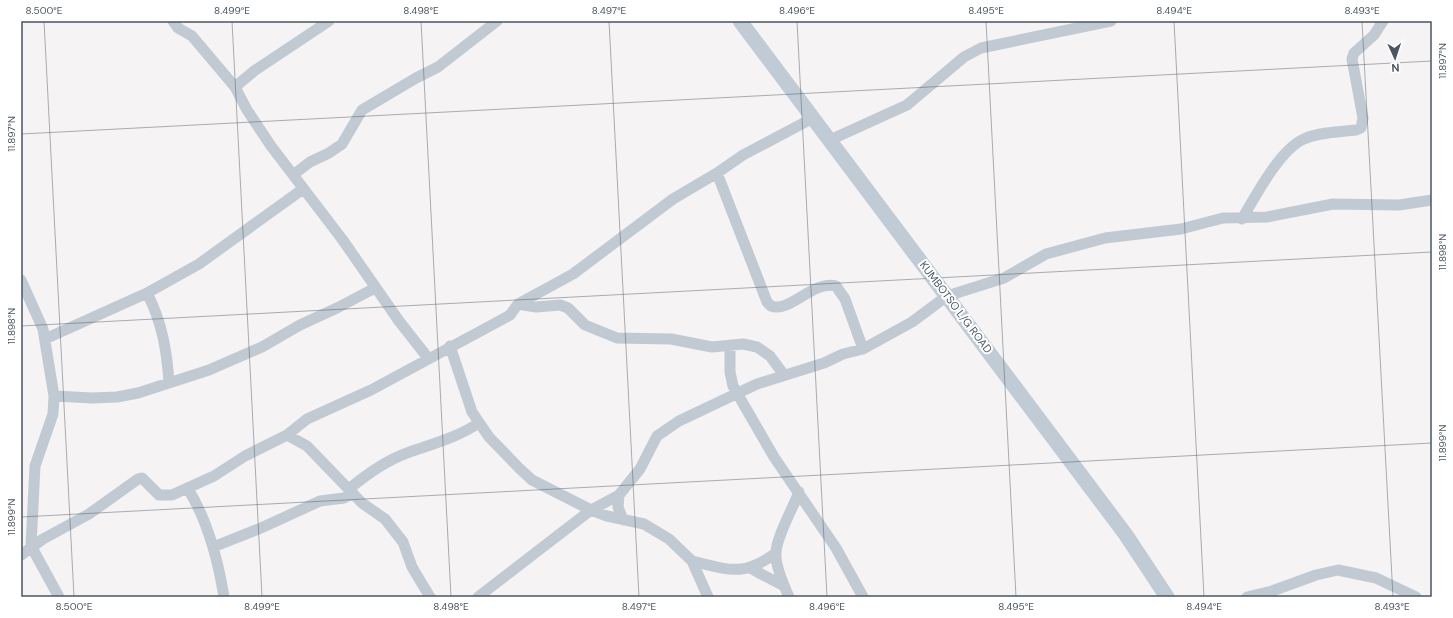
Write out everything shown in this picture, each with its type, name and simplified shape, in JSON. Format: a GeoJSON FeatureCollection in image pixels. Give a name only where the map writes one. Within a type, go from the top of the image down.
{"type":"FeatureCollection","features":[{"type":"Feature","properties":{"kind":"main road","name":"KUMBOTSO L/G ROAD"},"geometry":{"type":"LineString","coordinates":[[740,21],[1126,535],[1164,597]]}},
{"type":"Feature","properties":{"kind":"street"},"geometry":{"type":"LineString","coordinates":[[173,21],[178,28],[192,36],[235,87],[247,110],[293,175],[342,239],[375,288],[428,358]]}},
{"type":"Feature","properties":{"kind":"street"},"geometry":{"type":"LineString","coordinates":[[235,87],[254,71],[329,21]]}},
{"type":"Feature","properties":{"kind":"street"},"geometry":{"type":"LineString","coordinates":[[293,175],[310,162],[329,153],[342,144],[362,110],[416,78],[438,67],[497,21]]}},
{"type":"Feature","properties":{"kind":"street"},"geometry":{"type":"LineString","coordinates":[[830,140],[907,106],[964,57],[981,48],[1114,21]]}},
{"type":"Feature","properties":{"kind":"street"},"geometry":{"type":"LineString","coordinates":[[1242,219],[1273,169],[1298,142],[1311,136],[1361,128],[1363,118],[1352,59],[1354,53],[1374,35],[1383,21]]}},
{"type":"Feature","properties":{"kind":"street"},"geometry":{"type":"LineString","coordinates":[[21,555],[31,546],[89,514],[138,479],[142,478],[158,495],[172,495],[188,489],[214,476],[245,456],[287,435],[307,419],[371,390],[412,369],[428,358],[510,315],[518,304],[573,274],[673,199],[717,173],[743,155],[813,118]]}},
{"type":"Feature","properties":{"kind":"street"},"geometry":{"type":"LineString","coordinates":[[717,173],[767,302],[771,306],[780,307],[825,285],[836,286],[845,299],[863,348]]}},
{"type":"Feature","properties":{"kind":"street"},"geometry":{"type":"LineString","coordinates":[[44,339],[147,293],[199,264],[303,189]]}},
{"type":"Feature","properties":{"kind":"street"},"geometry":{"type":"LineString","coordinates":[[478,597],[591,510],[619,495],[640,469],[657,436],[697,411],[757,384],[824,363],[843,354],[863,348],[912,322],[947,296],[1004,278],[1046,254],[1105,238],[1181,229],[1223,218],[1242,219],[1267,217],[1333,204],[1400,204],[1432,200]]}},
{"type":"Feature","properties":{"kind":"street"},"geometry":{"type":"LineString","coordinates":[[21,280],[43,329],[54,396],[53,414],[35,466],[31,546],[60,597]]}},
{"type":"Feature","properties":{"kind":"street"},"geometry":{"type":"LineString","coordinates":[[54,396],[117,397],[138,393],[227,364],[262,347],[300,325],[375,288]]}},
{"type":"Feature","properties":{"kind":"street"},"geometry":{"type":"LineString","coordinates":[[147,293],[161,324],[168,359],[169,383]]}},
{"type":"Feature","properties":{"kind":"street"},"geometry":{"type":"LineString","coordinates":[[518,304],[536,307],[560,305],[568,308],[585,325],[617,338],[671,339],[712,347],[743,344],[757,347],[770,356],[784,375]]}},
{"type":"Feature","properties":{"kind":"street"},"geometry":{"type":"LineString","coordinates":[[730,345],[731,380],[774,457],[836,548],[863,597]]}},
{"type":"Feature","properties":{"kind":"street"},"geometry":{"type":"LineString","coordinates":[[450,346],[472,412],[489,437],[532,480],[591,510],[623,520],[644,524],[669,538],[692,561],[708,597]]}},
{"type":"Feature","properties":{"kind":"street"},"geometry":{"type":"LineString","coordinates":[[213,546],[261,528],[320,501],[344,498],[384,464],[406,453],[452,439],[479,423]]}},
{"type":"Feature","properties":{"kind":"street"},"geometry":{"type":"LineString","coordinates":[[287,435],[307,446],[362,503],[385,519],[403,542],[412,567],[430,597]]}},
{"type":"Feature","properties":{"kind":"street"},"geometry":{"type":"LineString","coordinates":[[188,489],[213,546],[224,597]]}},
{"type":"Feature","properties":{"kind":"street"},"geometry":{"type":"LineString","coordinates":[[789,597],[784,586],[776,553],[782,533],[799,492]]}},
{"type":"Feature","properties":{"kind":"street"},"geometry":{"type":"LineString","coordinates":[[619,495],[618,507],[623,520]]}},
{"type":"Feature","properties":{"kind":"street"},"geometry":{"type":"LineString","coordinates":[[692,561],[733,570],[760,565],[776,553]]}},
{"type":"Feature","properties":{"kind":"street"},"geometry":{"type":"LineString","coordinates":[[750,568],[784,586]]}},
{"type":"Feature","properties":{"kind":"street"},"geometry":{"type":"LineString","coordinates":[[1247,597],[1272,591],[1316,575],[1338,570],[1376,578],[1416,597]]}}]}
